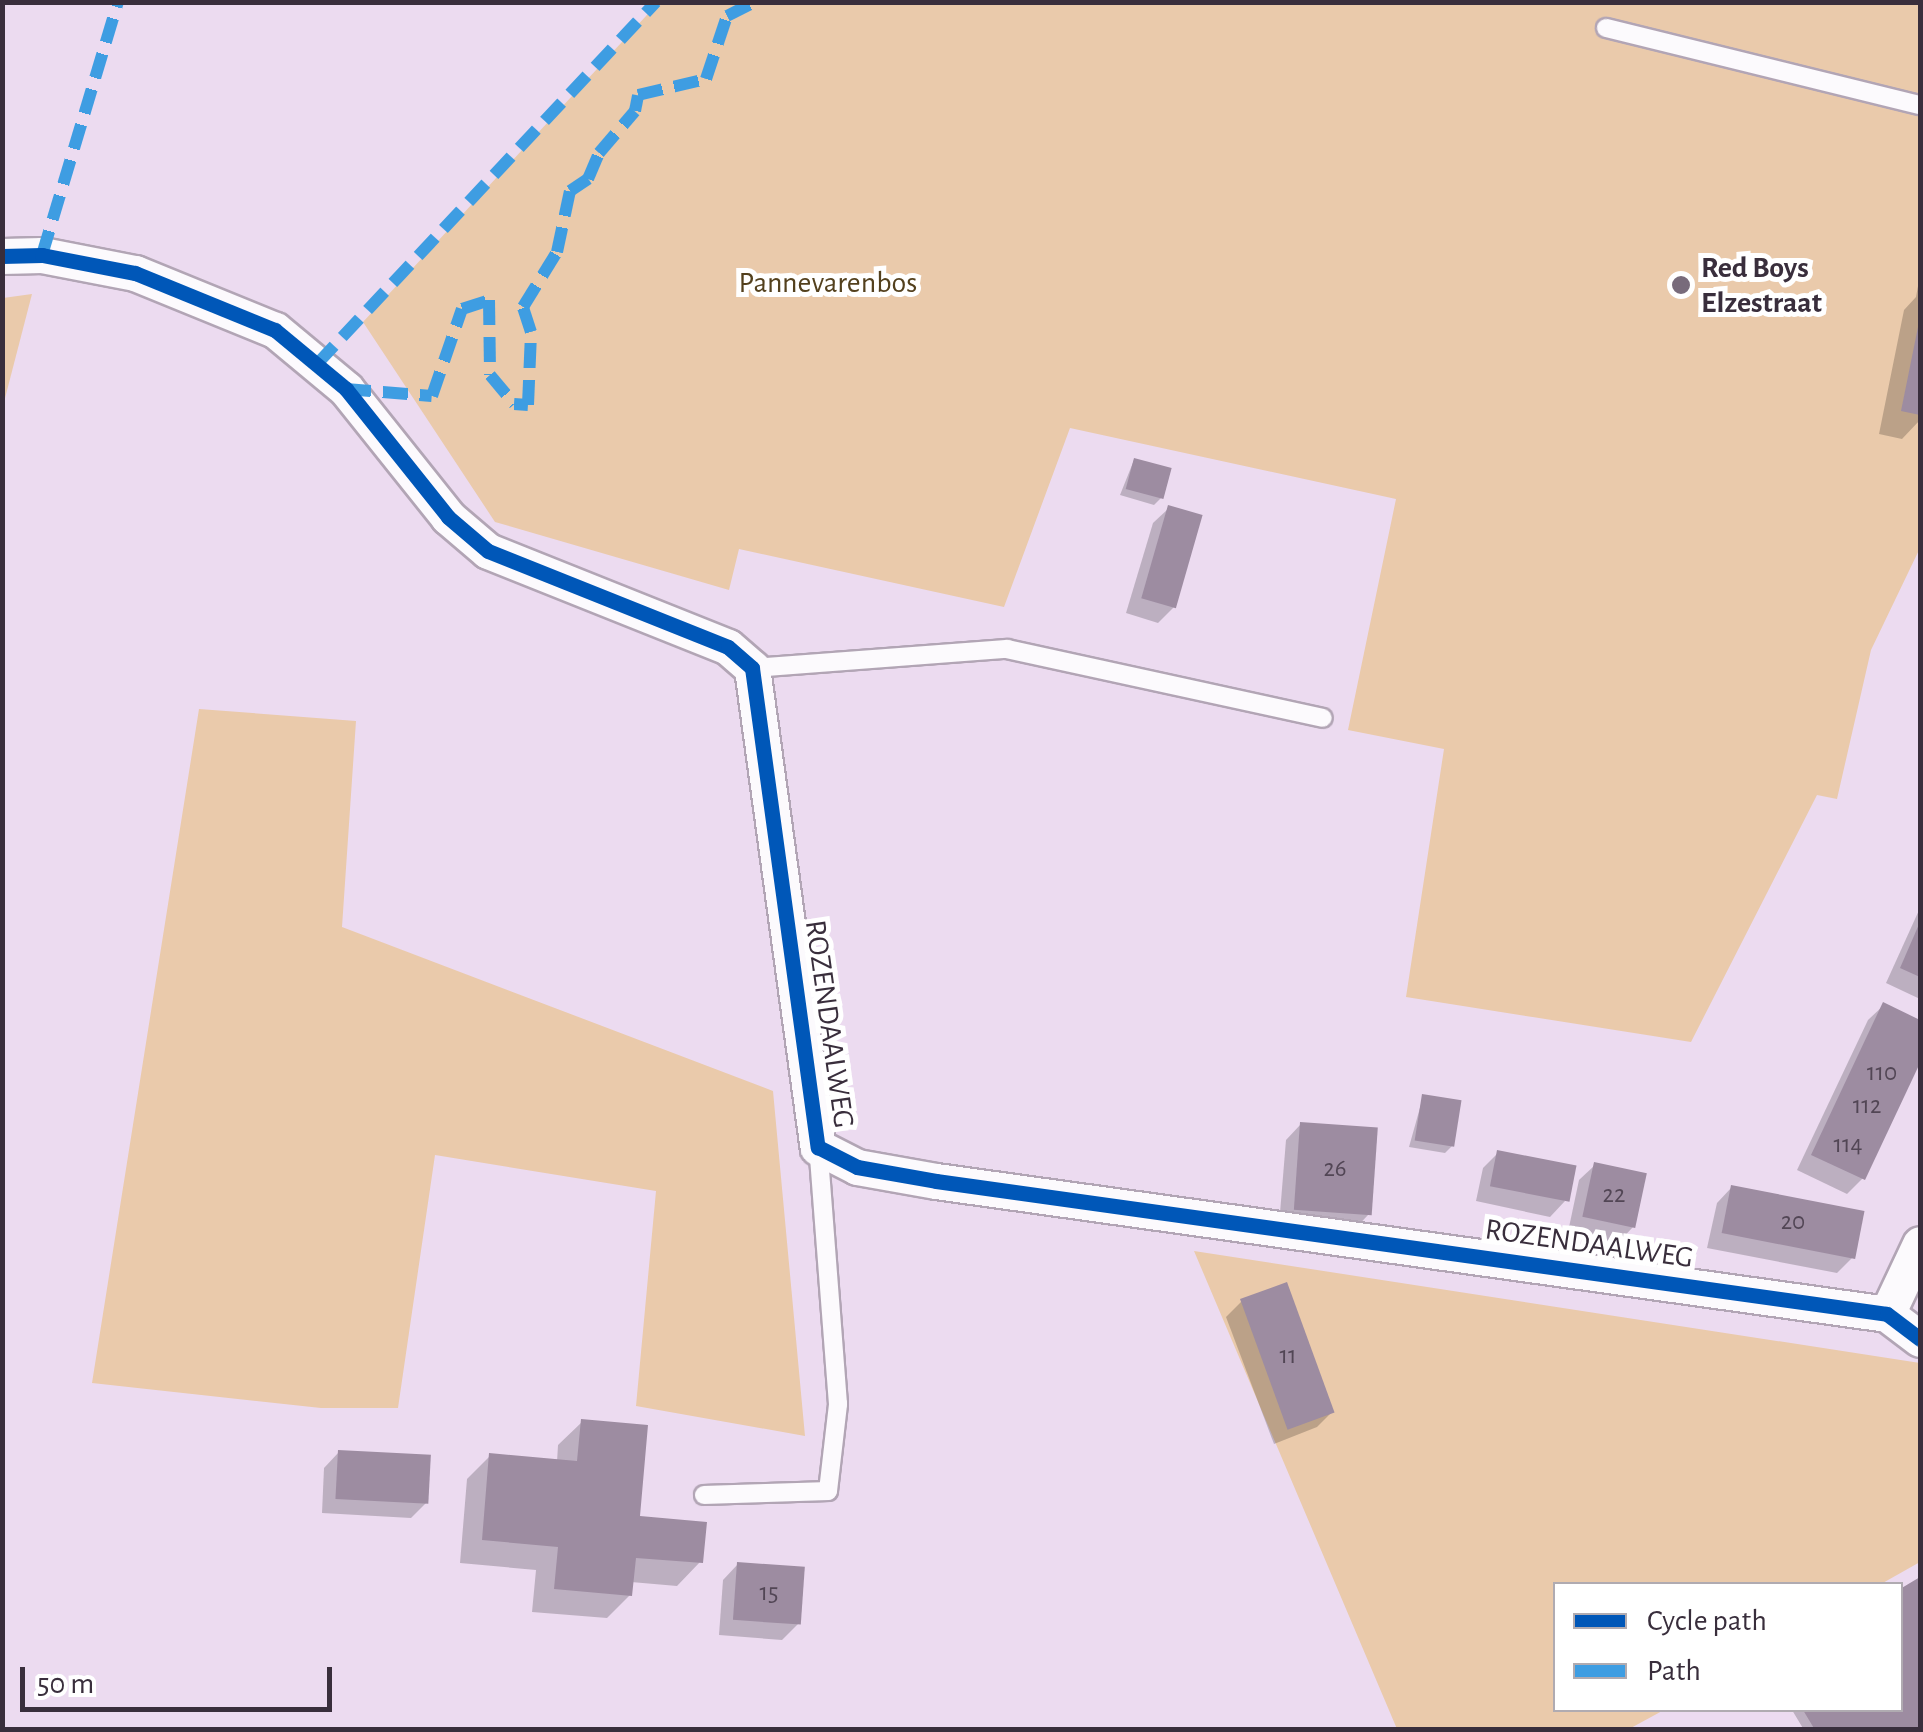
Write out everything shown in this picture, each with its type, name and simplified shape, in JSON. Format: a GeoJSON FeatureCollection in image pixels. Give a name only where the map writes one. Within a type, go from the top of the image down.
{"type":"FeatureCollection","features":[{"type":"Feature","properties":{"kind":"street"},"geometry":{"type":"LineString","coordinates":[[2,256],[42,255],[135,273],[275,330],[346,389],[448,518],[488,551],[728,647],[752,668]]}},
{"type":"Feature","properties":{"kind":"street","name":"ROZENDAALWEG"},"geometry":{"type":"LineString","coordinates":[[752,668],[818,1147],[858,1167],[936,1181],[1887,1314]]}},
{"type":"Feature","properties":{"kind":"street"},"geometry":{"type":"LineString","coordinates":[[1920,1244],[1887,1314],[1920,1340]]}},
{"type":"Feature","properties":{"kind":"lane"},"geometry":{"type":"LineString","coordinates":[[1606,28],[1920,105]]}},
{"type":"Feature","properties":{"kind":"lane"},"geometry":{"type":"LineString","coordinates":[[752,668],[1007,649],[1323,718]]}},
{"type":"Feature","properties":{"kind":"lane"},"geometry":{"type":"LineString","coordinates":[[704,1495],[828,1491],[838,1404],[818,1147]]}},
{"type":"Feature","properties":{"kind":"green space","name":"Pannevarenbos"},"geometry":{"type":"Polygon","coordinates":[[[658,3],[1920,3],[1920,548],[1871,650],[1837,799],[1817,795],[1691,1042],[1406,997],[1444,749],[1348,730],[1396,499],[1070,428],[1004,607],[739,549],[729,590],[495,522],[363,322],[658,3]]]}},
{"type":"Feature","properties":{"kind":"green space"},"geometry":{"type":"Polygon","coordinates":[[[32,294],[3,406],[3,298],[32,294]]]}},
{"type":"Feature","properties":{"kind":"green space"},"geometry":{"type":"Polygon","coordinates":[[[199,709],[356,721],[342,927],[773,1091],[805,1436],[636,1406],[656,1191],[435,1155],[398,1408],[321,1408],[92,1383],[199,709]]]}},
{"type":"Feature","properties":{"kind":"green space"},"geometry":{"type":"Polygon","coordinates":[[[1194,1251],[1920,1363],[1920,1562],[1885,1582],[1553,1582],[1553,1712],[1660,1712],[1629,1729],[1397,1729],[1194,1251]]]}},
{"type":"Feature","properties":{"kind":"building"},"geometry":{"type":"Polygon","coordinates":[[[1920,322],[1920,415],[1901,411],[1920,322]]]}},
{"type":"Feature","properties":{"kind":"building"},"geometry":{"type":"Polygon","coordinates":[[[1134,458],[1172,468],[1163,499],[1126,489],[1134,458]]]}},
{"type":"Feature","properties":{"kind":"building"},"geometry":{"type":"Polygon","coordinates":[[[1168,505],[1203,515],[1176,608],[1141,598],[1168,505]]]}},
{"type":"Feature","properties":{"kind":"building"},"geometry":{"type":"Polygon","coordinates":[[[1920,922],[1920,977],[1900,968],[1920,922]]]}},
{"type":"Feature","properties":{"kind":"building"},"geometry":{"type":"Polygon","coordinates":[[[1883,1002],[1920,1020],[1920,1063],[1865,1180],[1811,1155],[1883,1002]]]}},
{"type":"Feature","properties":{"kind":"building"},"geometry":{"type":"Polygon","coordinates":[[[1422,1094],[1462,1100],[1454,1147],[1415,1140],[1422,1094]]]}},
{"type":"Feature","properties":{"kind":"building"},"geometry":{"type":"Polygon","coordinates":[[[1300,1122],[1378,1127],[1372,1215],[1294,1210],[1300,1122]]]}},
{"type":"Feature","properties":{"kind":"building"},"geometry":{"type":"Polygon","coordinates":[[[1497,1150],[1577,1165],[1569,1202],[1490,1186],[1497,1150]]]}},
{"type":"Feature","properties":{"kind":"building"},"geometry":{"type":"Polygon","coordinates":[[[1594,1162],[1647,1173],[1635,1228],[1582,1217],[1594,1162]]]}},
{"type":"Feature","properties":{"kind":"building"},"geometry":{"type":"Polygon","coordinates":[[[1731,1185],[1865,1211],[1855,1259],[1722,1233],[1731,1185]]]}},
{"type":"Feature","properties":{"kind":"building"},"geometry":{"type":"Polygon","coordinates":[[[1287,1282],[1335,1413],[1288,1430],[1240,1299],[1287,1282]]]}},
{"type":"Feature","properties":{"kind":"building"},"geometry":{"type":"Polygon","coordinates":[[[581,1419],[648,1425],[640,1516],[707,1522],[703,1563],[636,1558],[632,1596],[554,1589],[558,1547],[482,1540],[489,1453],[577,1461],[581,1419]]]}},
{"type":"Feature","properties":{"kind":"building"},"geometry":{"type":"Polygon","coordinates":[[[338,1450],[431,1455],[428,1504],[335,1499],[338,1450]]]}},
{"type":"Feature","properties":{"kind":"building"},"geometry":{"type":"Polygon","coordinates":[[[737,1562],[805,1567],[801,1625],[733,1620],[737,1562]]]}},
{"type":"Feature","properties":{"kind":"building"},"geometry":{"type":"Polygon","coordinates":[[[1920,1577],[1920,1730],[1815,1730],[1804,1712],[1903,1712],[1903,1587],[1920,1577]]]}},
{"type":"Feature","properties":{"kind":"marked path"},"geometry":{"type":"LineString","coordinates":[[42,255],[118,2]]}},
{"type":"Feature","properties":{"kind":"marked path"},"geometry":{"type":"LineString","coordinates":[[317,364],[656,2]]}},
{"type":"Feature","properties":{"kind":"marked path"},"geometry":{"type":"LineString","coordinates":[[346,389],[432,396],[462,309],[489,300],[490,375],[514,404],[528,405],[531,332],[523,307],[557,252],[570,191],[588,179],[599,153],[635,111],[638,95],[706,79],[727,16],[754,2]]}},
{"type":"Feature","properties":{"kind":"cycle path"},"geometry":{"type":"LineString","coordinates":[[2,256],[42,255],[135,273],[275,330],[346,389],[448,517],[488,551],[728,647],[752,668],[818,1147],[857,1167],[936,1181],[1887,1314],[1920,1339]]}},
{"type":"Feature","properties":{"kind":"place","name":"Red Boys Elzestraat"},"geometry":{"type":"Point","coordinates":[1681,285]}}]}
